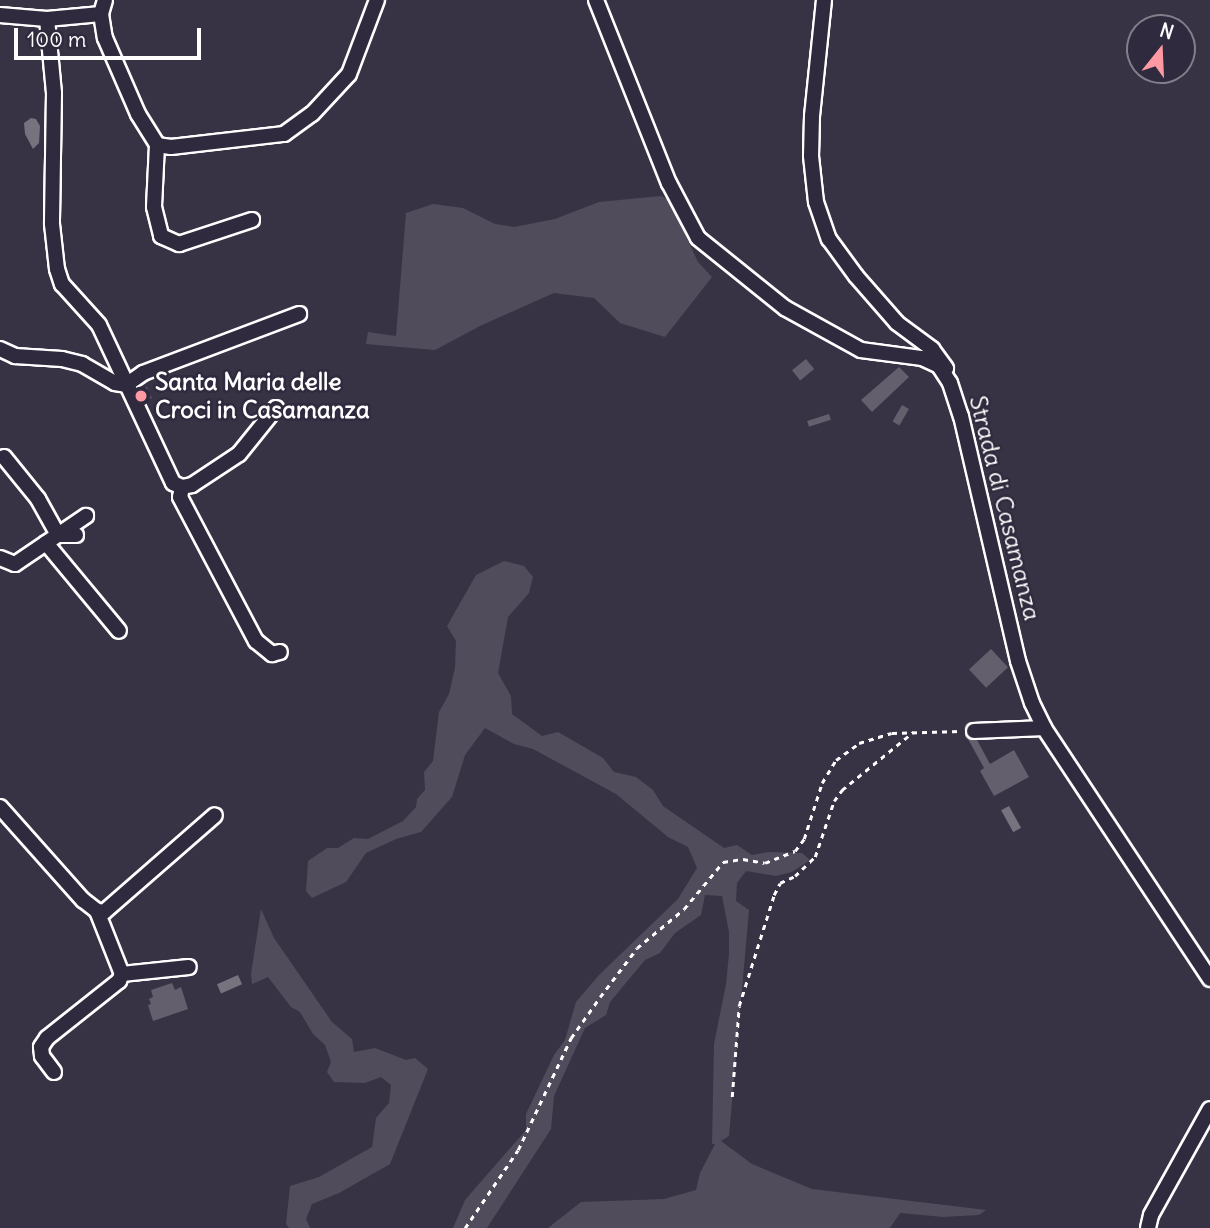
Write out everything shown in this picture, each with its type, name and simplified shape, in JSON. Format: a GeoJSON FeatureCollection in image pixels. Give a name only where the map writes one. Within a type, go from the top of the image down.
{"type":"FeatureCollection","features":[{"type":"Feature","properties":{"kind":"street"},"geometry":{"type":"LineString","coordinates":[[6,0],[2,16],[47,19],[103,7],[105,37],[138,114],[157,145],[154,207],[161,236],[179,244],[252,220]]}},
{"type":"Feature","properties":{"kind":"street"},"geometry":{"type":"LineString","coordinates":[[157,145],[171,147],[284,134],[312,114],[349,74],[377,0]]}},
{"type":"Feature","properties":{"kind":"street","name":"Strada di Casamanza"},"geometry":{"type":"LineString","coordinates":[[596,0],[670,184],[698,238],[785,307],[861,350],[922,358],[939,366],[950,383],[964,430],[1018,661],[1044,729],[1210,979]]}},
{"type":"Feature","properties":{"kind":"street"},"geometry":{"type":"LineString","coordinates":[[824,0],[812,116],[811,156],[816,202],[829,239],[856,276],[897,323],[944,363],[950,383]]}},
{"type":"Feature","properties":{"kind":"street"},"geometry":{"type":"LineString","coordinates":[[47,19],[54,93],[52,224],[57,269],[62,284],[99,325],[173,483],[182,487],[192,485],[239,454],[276,408]]}},
{"type":"Feature","properties":{"kind":"street"},"geometry":{"type":"LineString","coordinates":[[0,349],[16,356],[62,359],[82,364],[115,383],[126,385],[143,373],[299,314]]}},
{"type":"Feature","properties":{"kind":"street"},"geometry":{"type":"LineString","coordinates":[[4,457],[38,499],[52,539],[119,631]]}},
{"type":"Feature","properties":{"kind":"street"},"geometry":{"type":"LineString","coordinates":[[182,487],[180,497],[256,641],[272,654],[280,652]]}},
{"type":"Feature","properties":{"kind":"street"},"geometry":{"type":"LineString","coordinates":[[0,558],[15,564],[86,516]]}},
{"type":"Feature","properties":{"kind":"street"},"geometry":{"type":"LineString","coordinates":[[52,539],[76,535]]}},
{"type":"Feature","properties":{"kind":"street"},"geometry":{"type":"LineString","coordinates":[[974,731],[1044,729]]}},
{"type":"Feature","properties":{"kind":"street"},"geometry":{"type":"LineString","coordinates":[[0,807],[83,900],[97,911],[104,912],[215,815]]}},
{"type":"Feature","properties":{"kind":"street"},"geometry":{"type":"LineString","coordinates":[[54,1072],[42,1056],[41,1047],[47,1038],[119,981],[122,974],[97,911]]}},
{"type":"Feature","properties":{"kind":"street"},"geometry":{"type":"LineString","coordinates":[[122,974],[189,967]]}},
{"type":"Feature","properties":{"kind":"street"},"geometry":{"type":"LineString","coordinates":[[1149,1228],[1151,1215],[1210,1109]]}},
{"type":"Feature","properties":{"kind":"path"},"geometry":{"type":"LineString","coordinates":[[465,1228],[518,1150],[571,1038],[637,948],[684,909],[723,862],[743,859],[765,863],[795,852],[804,839],[822,783],[836,760],[859,743],[892,733],[974,731]]}},
{"type":"Feature","properties":{"kind":"path"},"geometry":{"type":"LineString","coordinates":[[732,1097],[739,1006],[774,895],[780,883],[795,876],[815,857],[834,801],[842,790],[913,732]]}},
{"type":"Feature","properties":{"kind":"shaded area"},"geometry":{"type":"Polygon","coordinates":[[[31,118],[36,119],[40,126],[39,143],[33,149],[25,134],[24,123],[31,118]]]}},
{"type":"Feature","properties":{"kind":"shaded area"},"geometry":{"type":"Polygon","coordinates":[[[661,196],[669,200],[698,262],[712,277],[665,337],[620,323],[594,298],[554,293],[480,326],[435,350],[366,344],[368,332],[396,336],[406,213],[433,204],[463,208],[495,224],[514,227],[555,219],[599,202],[661,196]]]}},
{"type":"Feature","properties":{"kind":"shaded area"},"geometry":{"type":"Polygon","coordinates":[[[504,561],[524,566],[533,577],[529,593],[508,617],[498,673],[511,696],[512,714],[542,736],[558,732],[603,758],[614,772],[636,777],[653,790],[663,806],[724,848],[737,845],[752,855],[768,852],[802,853],[810,860],[792,872],[776,876],[746,871],[737,883],[736,901],[749,910],[729,1136],[721,1141],[752,1164],[812,1189],[986,1210],[979,1215],[943,1217],[900,1213],[890,1228],[548,1228],[581,1202],[664,1199],[696,1190],[700,1173],[715,1144],[712,1144],[714,1044],[729,954],[729,932],[722,896],[705,895],[701,915],[675,933],[660,953],[645,960],[610,1002],[606,1015],[585,1028],[554,1096],[551,1129],[487,1228],[453,1228],[465,1200],[526,1130],[526,1114],[554,1055],[565,1040],[576,1002],[599,975],[678,899],[697,868],[688,847],[668,837],[616,794],[533,749],[514,744],[485,728],[465,755],[452,797],[421,832],[396,839],[366,853],[346,882],[312,898],[306,891],[308,861],[327,848],[338,848],[354,838],[368,839],[403,821],[416,807],[417,799],[425,790],[424,772],[433,761],[439,712],[449,694],[455,668],[456,641],[447,626],[476,575],[504,561]]]}},
{"type":"Feature","properties":{"kind":"shaded area"},"geometry":{"type":"Polygon","coordinates":[[[1009,806],[1021,828],[1013,832],[1001,810],[1009,806]]]}},
{"type":"Feature","properties":{"kind":"shaded area"},"geometry":{"type":"Polygon","coordinates":[[[261,909],[274,938],[332,1022],[352,1039],[354,1052],[375,1048],[406,1060],[415,1058],[428,1069],[390,1164],[339,1193],[312,1204],[306,1219],[310,1228],[289,1228],[286,1224],[290,1186],[319,1177],[372,1147],[376,1118],[389,1103],[391,1085],[381,1077],[365,1083],[334,1082],[327,1072],[331,1062],[325,1045],[313,1034],[300,1012],[291,1007],[268,977],[252,984],[251,974],[261,909]]]}},
{"type":"Feature","properties":{"kind":"shaded area"},"geometry":{"type":"Polygon","coordinates":[[[238,975],[242,984],[221,993],[217,984],[238,975]]]}},
{"type":"Feature","properties":{"kind":"building"},"geometry":{"type":"Polygon","coordinates":[[[806,359],[814,369],[800,380],[792,370],[806,359]]]}},
{"type":"Feature","properties":{"kind":"building"},"geometry":{"type":"Polygon","coordinates":[[[899,367],[909,377],[872,412],[861,400],[899,367]]]}},
{"type":"Feature","properties":{"kind":"building","name":"Santa Maria delle Croci in Casamanza"},"geometry":{"type":"Polygon","coordinates":[[[147,387],[152,398],[136,405],[131,394],[147,387]]]}},
{"type":"Feature","properties":{"kind":"building"},"geometry":{"type":"Polygon","coordinates":[[[902,405],[909,409],[899,425],[892,421],[902,405]]]}},
{"type":"Feature","properties":{"kind":"building"},"geometry":{"type":"Polygon","coordinates":[[[829,414],[831,420],[809,427],[807,421],[829,414]]]}},
{"type":"Feature","properties":{"kind":"building"},"geometry":{"type":"Polygon","coordinates":[[[991,649],[1008,667],[986,688],[969,669],[991,649]]]}},
{"type":"Feature","properties":{"kind":"building"},"geometry":{"type":"Polygon","coordinates":[[[976,738],[990,764],[1014,750],[1029,777],[994,796],[980,771],[984,768],[968,739],[976,738]]]}},
{"type":"Feature","properties":{"kind":"building"},"geometry":{"type":"Polygon","coordinates":[[[172,983],[175,990],[181,987],[188,1009],[153,1021],[148,1005],[151,1004],[149,999],[153,997],[151,990],[172,983]]]}},
{"type":"Feature","properties":{"kind":"place","name":"Santa Maria delle Croci in Casamanza"},"geometry":{"type":"Point","coordinates":[141,396]}}]}
